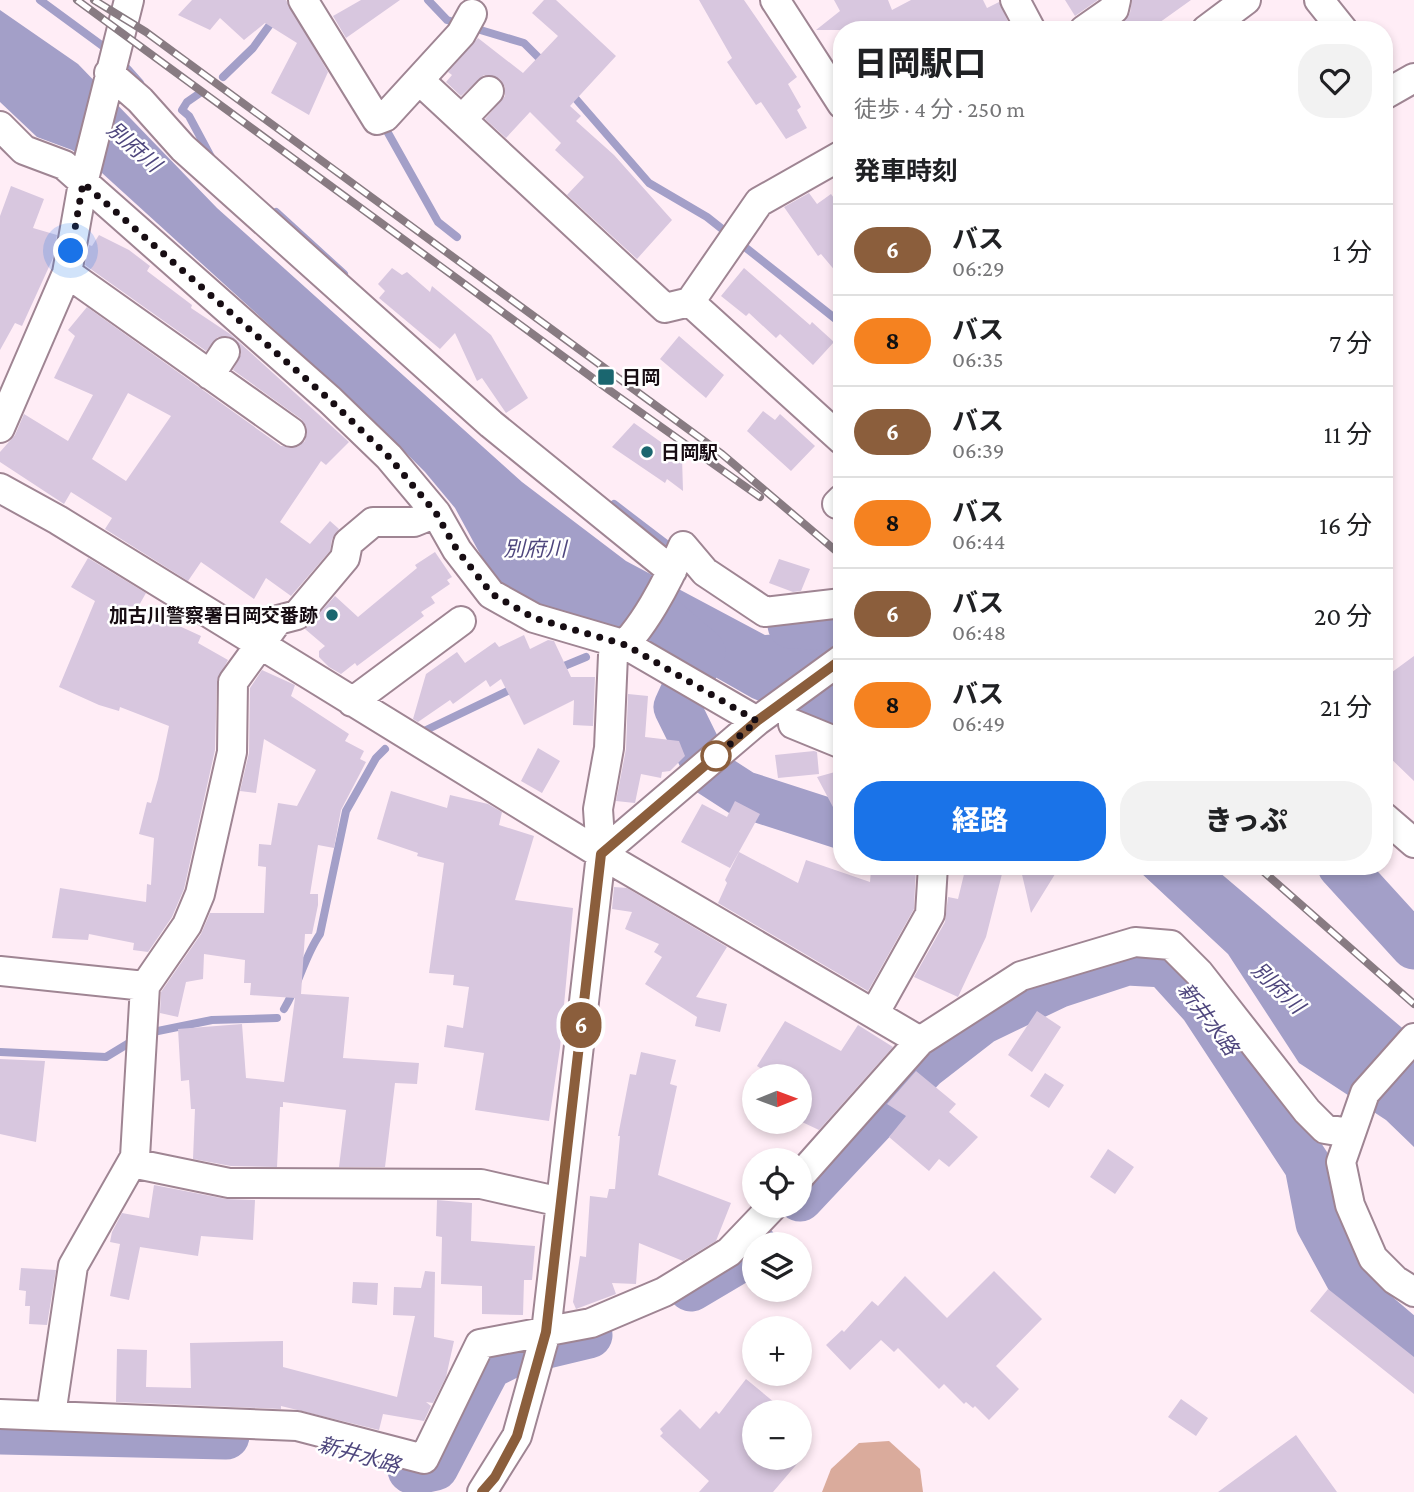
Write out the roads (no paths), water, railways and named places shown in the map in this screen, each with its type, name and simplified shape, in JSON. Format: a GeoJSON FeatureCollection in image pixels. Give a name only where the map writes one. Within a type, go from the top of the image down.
{"type":"FeatureCollection","features":[{"type":"Feature","properties":{"kind":"street"},"geometry":{"type":"LineString","coordinates":[[0,428],[67,273],[83,183],[129,0]]}},
{"type":"Feature","properties":{"kind":"street"},"geometry":{"type":"LineString","coordinates":[[303,0],[377,120],[385,117],[461,34],[472,14]]}},
{"type":"Feature","properties":{"kind":"street"},"geometry":{"type":"LineString","coordinates":[[775,0],[833,90]]}},
{"type":"Feature","properties":{"kind":"street"},"geometry":{"type":"LineString","coordinates":[[1015,0],[1026,21]]}},
{"type":"Feature","properties":{"kind":"street"},"geometry":{"type":"LineString","coordinates":[[1097,21],[1114,9],[1116,0]]}},
{"type":"Feature","properties":{"kind":"street"},"geometry":{"type":"LineString","coordinates":[[1206,21],[1246,0]]}},
{"type":"Feature","properties":{"kind":"street"},"geometry":{"type":"LineString","coordinates":[[1319,0],[1336,21]]}},
{"type":"Feature","properties":{"kind":"street"},"geometry":{"type":"LineString","coordinates":[[109,73],[141,100],[183,148],[491,424],[672,572]]}},
{"type":"Feature","properties":{"kind":"street"},"geometry":{"type":"LineString","coordinates":[[419,80],[665,308],[690,302],[759,202],[833,160]]}},
{"type":"Feature","properties":{"kind":"street"},"geometry":{"type":"LineString","coordinates":[[462,119],[489,91]]}},
{"type":"Feature","properties":{"kind":"street"},"geometry":{"type":"LineString","coordinates":[[0,126],[24,150],[64,165],[330,400],[389,457],[436,513],[457,550],[492,594],[534,618],[626,645],[757,721]]}},
{"type":"Feature","properties":{"kind":"street"},"geometry":{"type":"LineString","coordinates":[[67,273],[217,363],[291,432]]}},
{"type":"Feature","properties":{"kind":"street"},"geometry":{"type":"LineString","coordinates":[[690,302],[833,432]]}},
{"type":"Feature","properties":{"kind":"street"},"geometry":{"type":"LineString","coordinates":[[0,488],[58,520],[601,854],[920,1041]]}},
{"type":"Feature","properties":{"kind":"street"},"geometry":{"type":"LineString","coordinates":[[51,1415],[73,1266],[135,1157],[145,986],[187,925],[200,894],[232,752],[233,682],[278,620],[296,615],[345,558],[348,543],[373,522],[414,522],[436,513]]}},
{"type":"Feature","properties":{"kind":"street"},"geometry":{"type":"LineString","coordinates":[[482,1492],[495,1477],[517,1436],[546,1332],[601,854],[598,809],[609,748],[613,655],[626,645],[672,572],[683,546],[705,572],[765,612],[833,604]]}},
{"type":"Feature","properties":{"kind":"street"},"geometry":{"type":"LineString","coordinates":[[352,702],[461,621]]}},
{"type":"Feature","properties":{"kind":"street"},"geometry":{"type":"LineString","coordinates":[[601,854],[757,721],[833,666]]}},
{"type":"Feature","properties":{"kind":"street"},"geometry":{"type":"LineString","coordinates":[[793,724],[833,740]]}},
{"type":"Feature","properties":{"kind":"street"},"geometry":{"type":"LineString","coordinates":[[1393,825],[1414,844]]}},
{"type":"Feature","properties":{"kind":"street"},"geometry":{"type":"LineString","coordinates":[[874,1014],[930,914],[932,875]]}},
{"type":"Feature","properties":{"kind":"street"},"geometry":{"type":"LineString","coordinates":[[812,1163],[920,1041],[1021,976],[1135,942],[1171,945],[1199,973],[1307,1111],[1325,1129],[1349,1133]]}},
{"type":"Feature","properties":{"kind":"street"},"geometry":{"type":"LineString","coordinates":[[0,971],[145,986]]}},
{"type":"Feature","properties":{"kind":"street"},"geometry":{"type":"LineString","coordinates":[[1414,1038],[1365,1093],[1341,1162],[1344,1184],[1359,1229],[1373,1258],[1395,1280],[1414,1292]]}},
{"type":"Feature","properties":{"kind":"street"},"geometry":{"type":"LineString","coordinates":[[132,1163],[229,1183],[481,1184],[561,1202]]}},
{"type":"Feature","properties":{"kind":"street"},"geometry":{"type":"LineString","coordinates":[[0,1413],[153,1423],[296,1426],[424,1459],[480,1345],[592,1323],[664,1292],[729,1252],[762,1218]]}},
{"type":"Feature","properties":{"kind":"water","name":"別府川"},"geometry":{"type":"Polygon","coordinates":[[[0,10],[78,64],[217,208],[522,482],[626,561],[765,635],[833,630],[833,732],[752,698],[666,649],[545,612],[510,591],[491,574],[455,508],[425,472],[366,413],[102,173],[72,150],[37,137],[0,102],[0,10]]]}},
{"type":"Feature","properties":{"kind":"water","name":"別府川"},"geometry":{"type":"Polygon","coordinates":[[[1143,875],[1223,875],[1414,1038],[1414,1147],[1386,1120],[1299,1063],[1228,954],[1143,875]]]}},
{"type":"Feature","properties":{"kind":"waterway"},"geometry":{"type":"LineString","coordinates":[[40,0],[104,47]]}},
{"type":"Feature","properties":{"kind":"waterway"},"geometry":{"type":"LineString","coordinates":[[428,0],[447,20],[524,43],[544,63]]}},
{"type":"Feature","properties":{"kind":"waterway"},"geometry":{"type":"LineString","coordinates":[[223,77],[253,48],[274,19]]}},
{"type":"Feature","properties":{"kind":"waterway"},"geometry":{"type":"LineString","coordinates":[[123,64],[140,83]]}},
{"type":"Feature","properties":{"kind":"waterway"},"geometry":{"type":"LineString","coordinates":[[569,91],[649,183],[707,217],[833,317]]}},
{"type":"Feature","properties":{"kind":"waterway"},"geometry":{"type":"LineString","coordinates":[[200,93],[187,102],[182,110],[189,116],[211,157]]}},
{"type":"Feature","properties":{"kind":"waterway"},"geometry":{"type":"LineString","coordinates":[[383,124],[438,222],[457,237]]}},
{"type":"Feature","properties":{"kind":"waterway"},"geometry":{"type":"LineString","coordinates":[[276,212],[344,274]]}},
{"type":"Feature","properties":{"kind":"waterway"},"geometry":{"type":"LineString","coordinates":[[614,504],[665,543]]}},
{"type":"Feature","properties":{"kind":"waterway"},"geometry":{"type":"LineString","coordinates":[[813,620],[833,620]]}},
{"type":"Feature","properties":{"kind":"waterway","name":"別府川"},"geometry":{"type":"LineString","coordinates":[[666,621],[702,652],[677,707],[709,772],[743,794],[833,823]]}},
{"type":"Feature","properties":{"kind":"waterway","name":"別府川"},"geometry":{"type":"LineString","coordinates":[[791,625],[833,627]]}},
{"type":"Feature","properties":{"kind":"waterway"},"geometry":{"type":"LineString","coordinates":[[557,669],[586,657]]}},
{"type":"Feature","properties":{"kind":"waterway"},"geometry":{"type":"LineString","coordinates":[[422,732],[516,687]]}},
{"type":"Feature","properties":{"kind":"waterway"},"geometry":{"type":"LineString","coordinates":[[284,1009],[320,934],[346,811],[376,758],[385,749]]}},
{"type":"Feature","properties":{"kind":"waterway","name":"別府川"},"geometry":{"type":"LineString","coordinates":[[1349,875],[1414,946]]}},
{"type":"Feature","properties":{"kind":"waterway"},"geometry":{"type":"LineString","coordinates":[[1359,875],[1414,935]]}},
{"type":"Feature","properties":{"kind":"waterway"},"geometry":{"type":"LineString","coordinates":[[1371,875],[1414,922]]}},
{"type":"Feature","properties":{"kind":"waterway","name":"新井水路"},"geometry":{"type":"LineString","coordinates":[[812,1185],[924,1066],[982,1021],[1057,985],[1127,962],[1165,964],[1203,1006],[1308,1166],[1319,1223],[1362,1302],[1414,1346]]}},
{"type":"Feature","properties":{"kind":"waterway"},"geometry":{"type":"LineString","coordinates":[[153,1032],[212,1020],[277,1018]]}},
{"type":"Feature","properties":{"kind":"waterway"},"geometry":{"type":"LineString","coordinates":[[0,1052],[106,1057],[134,1040]]}},
{"type":"Feature","properties":{"kind":"waterway","name":"新井水路"},"geometry":{"type":"LineString","coordinates":[[691,1288],[742,1258]]}},
{"type":"Feature","properties":{"kind":"waterway","name":"新井水路"},"geometry":{"type":"LineString","coordinates":[[411,1470],[435,1467],[488,1366],[514,1353],[589,1335]]}},
{"type":"Feature","properties":{"kind":"waterway","name":"新井水路"},"geometry":{"type":"LineString","coordinates":[[0,1431],[226,1436]]}},
{"type":"Feature","properties":{"kind":"railway"},"geometry":{"type":"LineString","coordinates":[[77,0],[609,390],[760,497]]}},
{"type":"Feature","properties":{"kind":"railway"},"geometry":{"type":"LineString","coordinates":[[94,0],[146,32],[722,454],[833,548]]}},
{"type":"Feature","properties":{"kind":"railway"},"geometry":{"type":"LineString","coordinates":[[1267,875],[1414,1004]]}},
{"type":"Feature","properties":{"kind":"place","name":"日岡"},"geometry":{"type":"Point","coordinates":[606,377]}},
{"type":"Feature","properties":{"kind":"place","name":"日岡駅"},"geometry":{"type":"Point","coordinates":[647,452]}},
{"type":"Feature","properties":{"kind":"place","name":"加古川警察署日岡交番跡"},"geometry":{"type":"Point","coordinates":[332,615]}}]}
